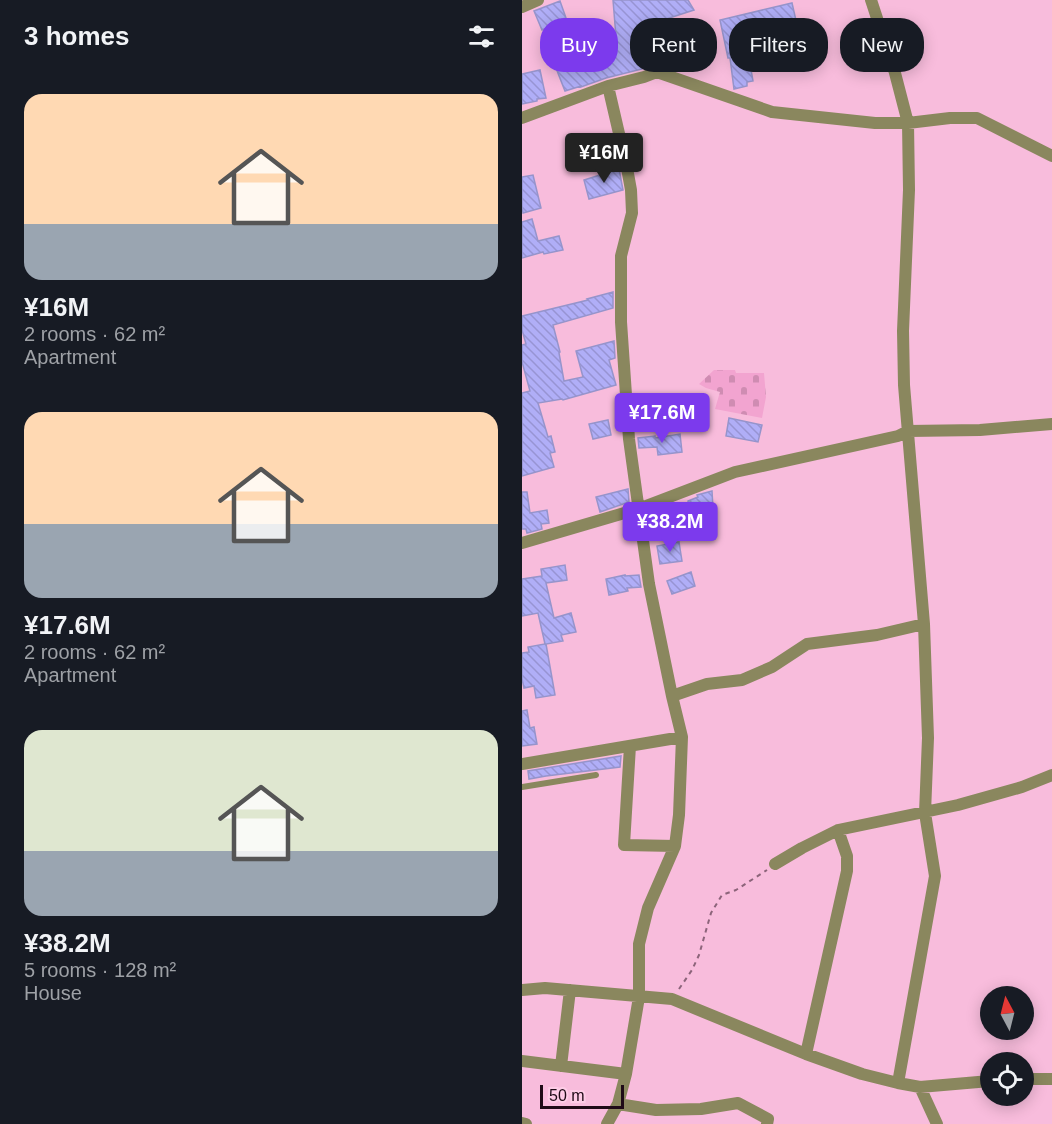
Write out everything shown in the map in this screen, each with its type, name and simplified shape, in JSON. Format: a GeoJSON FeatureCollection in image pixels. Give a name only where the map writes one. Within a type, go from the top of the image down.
{"type":"FeatureCollection","features":[{"type":"Feature","properties":{"kind":"street"},"geometry":{"type":"LineString","coordinates":[[522,8],[538,0]]}},
{"type":"Feature","properties":{"kind":"street"},"geometry":{"type":"LineString","coordinates":[[871,0],[896,73],[908,123],[909,190],[903,331],[904,385],[924,624],[928,738],[925,813],[935,876],[898,1083]]}},
{"type":"Feature","properties":{"kind":"street"},"geometry":{"type":"LineString","coordinates":[[522,118],[608,86],[657,72],[772,112],[875,123],[977,118],[1052,156]]}},
{"type":"Feature","properties":{"kind":"street"},"geometry":{"type":"LineString","coordinates":[[608,86],[631,190],[632,213],[621,255],[621,322],[628,440],[649,584],[682,737],[679,815],[675,846],[648,908],[639,944],[639,997],[626,1074],[618,1104],[608,1124]]}},
{"type":"Feature","properties":{"kind":"street"},"geometry":{"type":"LineString","coordinates":[[522,543],[638,509],[735,472],[898,436],[908,431],[980,430],[1052,424]]}},
{"type":"Feature","properties":{"kind":"street"},"geometry":{"type":"LineString","coordinates":[[672,696],[707,684],[742,680],[772,667],[807,644],[878,635],[924,624]]}},
{"type":"Feature","properties":{"kind":"street"},"geometry":{"type":"LineString","coordinates":[[522,764],[682,737]]}},
{"type":"Feature","properties":{"kind":"street"},"geometry":{"type":"LineString","coordinates":[[630,746],[624,845],[675,846]]}},
{"type":"Feature","properties":{"kind":"street"},"geometry":{"type":"LineString","coordinates":[[775,864],[838,830],[925,813],[1022,787],[1052,775]]}},
{"type":"Feature","properties":{"kind":"street"},"geometry":{"type":"LineString","coordinates":[[806,1054],[847,871],[847,856],[838,830]]}},
{"type":"Feature","properties":{"kind":"street"},"geometry":{"type":"LineString","coordinates":[[522,990],[545,988],[672,999],[806,1054],[862,1074],[920,1087],[980,1082]]}},
{"type":"Feature","properties":{"kind":"street"},"geometry":{"type":"LineString","coordinates":[[561,1066],[570,990]]}},
{"type":"Feature","properties":{"kind":"street"},"geometry":{"type":"LineString","coordinates":[[522,1061],[626,1074]]}},
{"type":"Feature","properties":{"kind":"street"},"geometry":{"type":"LineString","coordinates":[[1034,1079],[1052,1079]]}},
{"type":"Feature","properties":{"kind":"street"},"geometry":{"type":"LineString","coordinates":[[920,1087],[937,1124]]}},
{"type":"Feature","properties":{"kind":"street"},"geometry":{"type":"LineString","coordinates":[[618,1104],[656,1110],[701,1109],[738,1103],[768,1119],[767,1124]]}},
{"type":"Feature","properties":{"kind":"lane"},"geometry":{"type":"LineString","coordinates":[[522,787],[596,775]]}},
{"type":"Feature","properties":{"kind":"path"},"geometry":{"type":"LineString","coordinates":[[672,999],[692,970],[699,955],[711,913],[722,895],[736,890],[775,864]]}},
{"type":"Feature","properties":{"kind":"green space"},"geometry":{"type":"Polygon","coordinates":[[[714,370],[764,373],[766,397],[762,418],[715,409],[720,392],[699,384],[714,370]]]}},
{"type":"Feature","properties":{"kind":"building"},"geometry":{"type":"Polygon","coordinates":[[[613,0],[688,0],[694,10],[669,18],[630,18],[630,72],[565,91],[558,72],[618,72],[618,18],[614,18],[613,0]]]}},
{"type":"Feature","properties":{"kind":"building"},"geometry":{"type":"Polygon","coordinates":[[[560,1],[566,18],[540,18],[540,25],[534,11],[560,1]]]}},
{"type":"Feature","properties":{"kind":"building"},"geometry":{"type":"Polygon","coordinates":[[[792,3],[795,18],[729,18],[729,58],[720,20],[792,3]]]}},
{"type":"Feature","properties":{"kind":"building"},"geometry":{"type":"Polygon","coordinates":[[[540,70],[546,98],[522,104],[522,74],[540,70]]]}},
{"type":"Feature","properties":{"kind":"building"},"geometry":{"type":"Polygon","coordinates":[[[732,72],[751,72],[753,81],[747,82],[747,86],[734,89],[732,72]]]}},
{"type":"Feature","properties":{"kind":"building"},"geometry":{"type":"Polygon","coordinates":[[[619,169],[623,190],[589,199],[584,180],[619,169]]]}},
{"type":"Feature","properties":{"kind":"building"},"geometry":{"type":"Polygon","coordinates":[[[533,175],[541,208],[523,213],[522,177],[533,175]]]}},
{"type":"Feature","properties":{"kind":"building"},"geometry":{"type":"Polygon","coordinates":[[[532,219],[538,241],[559,236],[563,250],[544,254],[543,252],[522,258],[522,222],[532,219]]]}},
{"type":"Feature","properties":{"kind":"building"},"geometry":{"type":"Polygon","coordinates":[[[613,292],[613,308],[553,325],[564,381],[583,377],[576,351],[614,341],[615,358],[609,360],[616,385],[563,400],[538,403],[555,452],[550,453],[554,467],[522,476],[522,393],[530,391],[522,362],[522,345],[526,344],[522,330],[522,316],[613,292]]]}},
{"type":"Feature","properties":{"kind":"building"},"geometry":{"type":"Polygon","coordinates":[[[729,418],[762,425],[758,442],[726,436],[729,418]]]}},
{"type":"Feature","properties":{"kind":"building"},"geometry":{"type":"Polygon","coordinates":[[[608,420],[611,435],[593,439],[589,424],[608,420]]]}},
{"type":"Feature","properties":{"kind":"building"},"geometry":{"type":"Polygon","coordinates":[[[680,434],[682,452],[658,455],[657,447],[639,448],[638,438],[680,434]]]}},
{"type":"Feature","properties":{"kind":"building"},"geometry":{"type":"Polygon","coordinates":[[[628,489],[629,502],[600,512],[596,497],[628,489]]]}},
{"type":"Feature","properties":{"kind":"building"},"geometry":{"type":"Polygon","coordinates":[[[712,491],[713,508],[689,510],[688,501],[698,497],[697,495],[712,491]]]}},
{"type":"Feature","properties":{"kind":"building"},"geometry":{"type":"Polygon","coordinates":[[[522,492],[527,492],[530,513],[547,510],[549,523],[541,524],[542,529],[527,533],[526,529],[522,529],[522,492]]]}},
{"type":"Feature","properties":{"kind":"building"},"geometry":{"type":"Polygon","coordinates":[[[665,509],[670,523],[654,529],[649,515],[665,509]]]}},
{"type":"Feature","properties":{"kind":"building"},"geometry":{"type":"Polygon","coordinates":[[[694,512],[699,524],[680,532],[675,520],[694,512]]]}},
{"type":"Feature","properties":{"kind":"building"},"geometry":{"type":"Polygon","coordinates":[[[679,542],[682,561],[660,564],[657,546],[679,542]]]}},
{"type":"Feature","properties":{"kind":"building"},"geometry":{"type":"Polygon","coordinates":[[[565,565],[567,580],[546,583],[554,618],[571,613],[576,632],[561,635],[563,641],[546,644],[555,695],[536,698],[534,686],[524,688],[522,653],[529,652],[528,647],[545,644],[538,613],[522,616],[522,579],[542,576],[541,569],[565,565]]]}},
{"type":"Feature","properties":{"kind":"building"},"geometry":{"type":"Polygon","coordinates":[[[691,572],[695,586],[672,594],[667,581],[691,572]]]}},
{"type":"Feature","properties":{"kind":"building"},"geometry":{"type":"Polygon","coordinates":[[[639,575],[641,587],[627,588],[628,591],[609,595],[606,579],[639,575]]]}},
{"type":"Feature","properties":{"kind":"building"},"geometry":{"type":"Polygon","coordinates":[[[527,710],[530,728],[534,727],[537,744],[522,746],[522,711],[527,710]]]}},
{"type":"Feature","properties":{"kind":"building"},"geometry":{"type":"Polygon","coordinates":[[[621,756],[620,767],[529,779],[528,771],[621,756]]]}}]}
